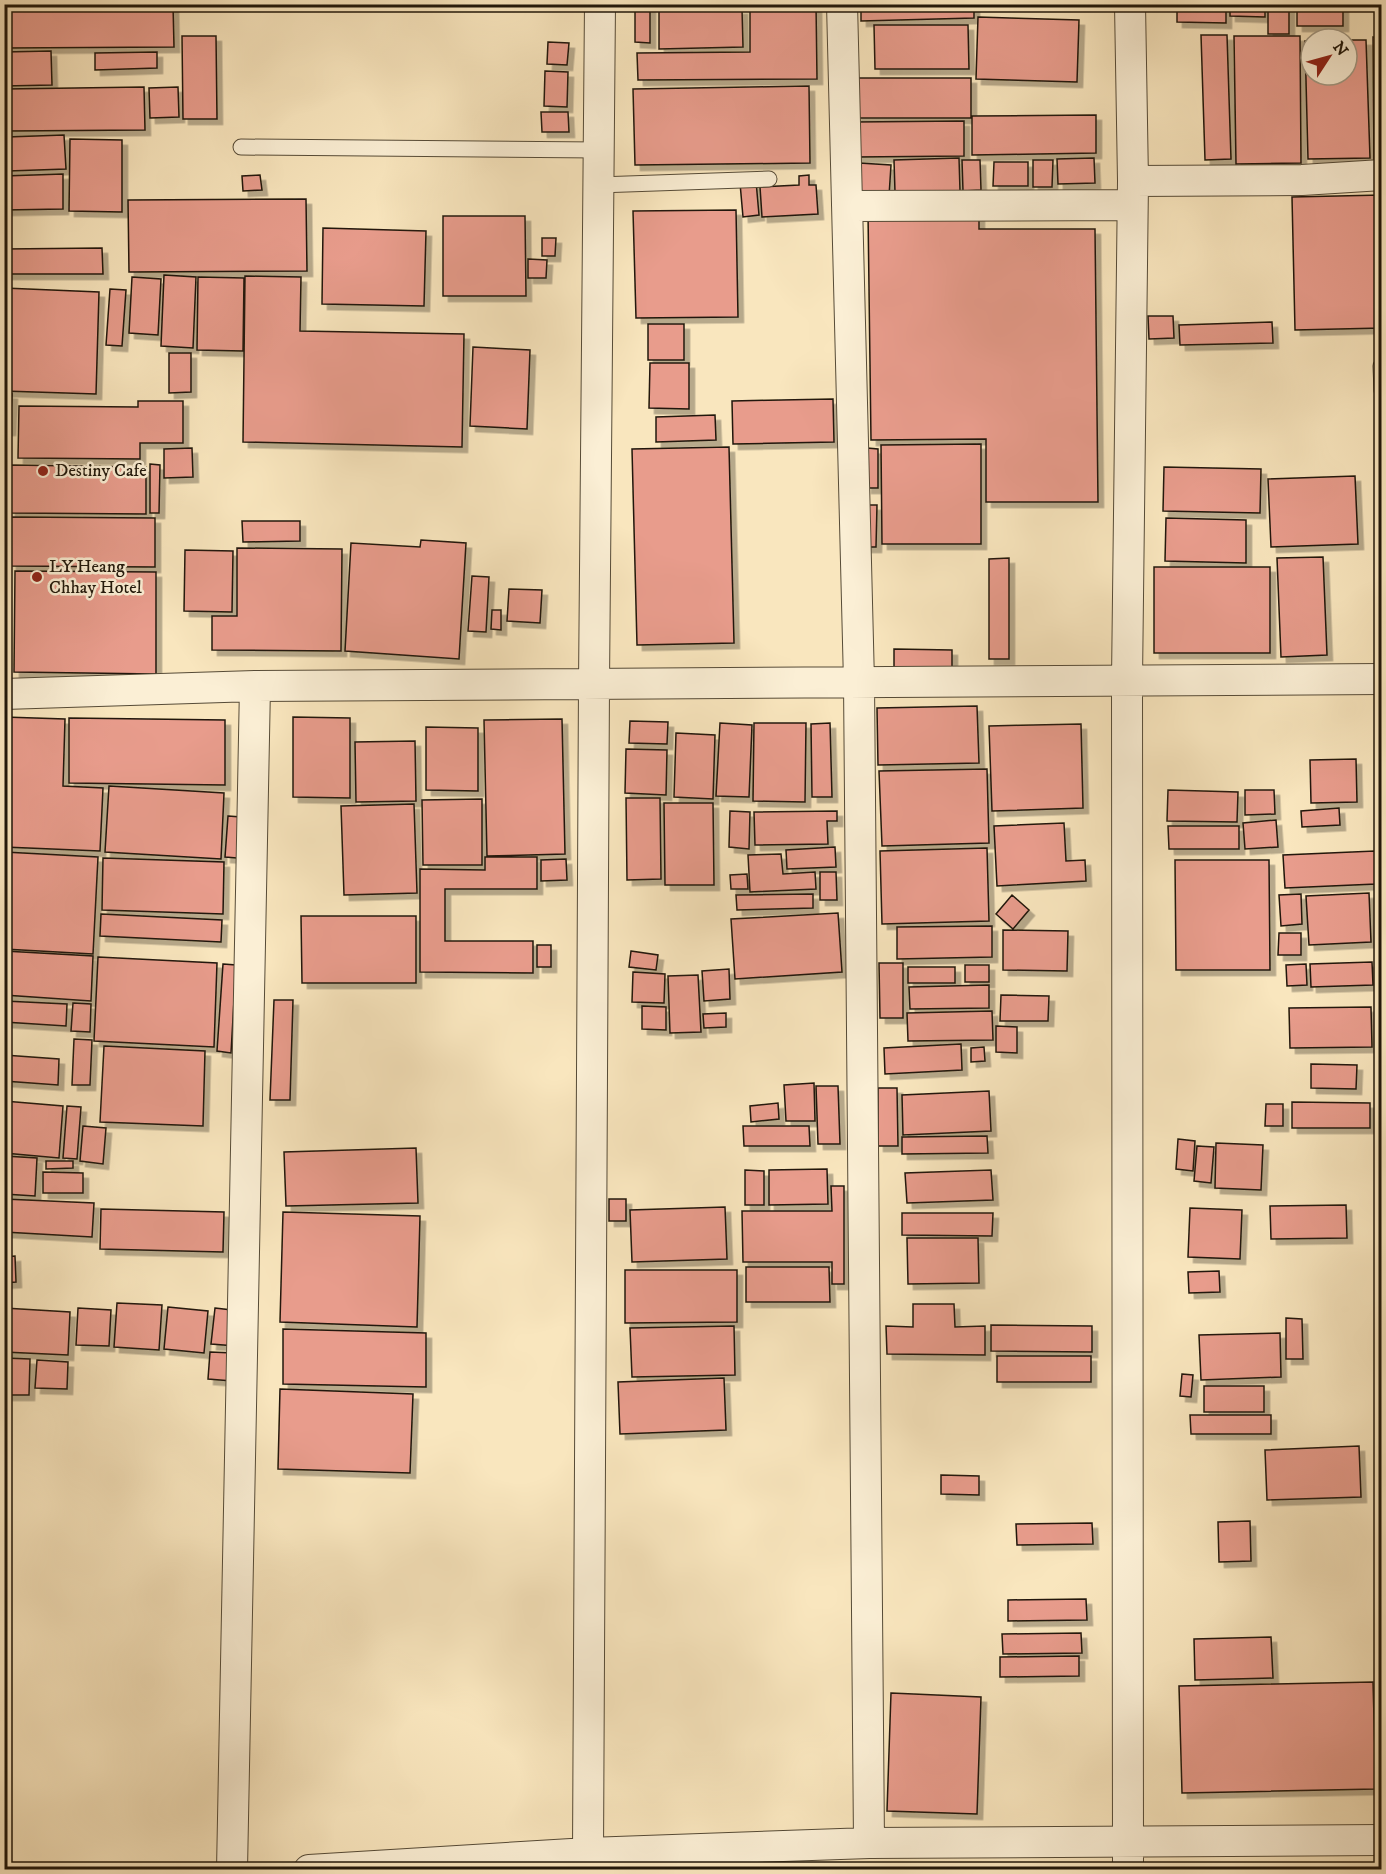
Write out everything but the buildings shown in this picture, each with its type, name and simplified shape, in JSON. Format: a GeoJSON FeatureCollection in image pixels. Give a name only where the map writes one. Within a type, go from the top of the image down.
{"type":"FeatureCollection","features":[{"type":"Feature","properties":{"kind":"street"},"geometry":{"type":"LineString","coordinates":[[588,1853],[600,4]]}},
{"type":"Feature","properties":{"kind":"street"},"geometry":{"type":"LineString","coordinates":[[842,4],[859,682],[869,1843]]}},
{"type":"Feature","properties":{"kind":"street"},"geometry":{"type":"LineString","coordinates":[[1128,1856],[1127,680],[1132,193],[1130,4]]}},
{"type":"Feature","properties":{"kind":"street"},"geometry":{"type":"LineString","coordinates":[[847,206],[1132,193],[1382,175]]}},
{"type":"Feature","properties":{"kind":"street"},"geometry":{"type":"LineString","coordinates":[[4,694],[255,686],[1382,679]]}},
{"type":"Feature","properties":{"kind":"street"},"geometry":{"type":"LineString","coordinates":[[232,1869],[255,686]]}},
{"type":"Feature","properties":{"kind":"street"},"geometry":{"type":"LineString","coordinates":[[309,1869],[588,1853],[869,1843],[1128,1856],[1382,1840]]}},
{"type":"Feature","properties":{"kind":"lane"},"geometry":{"type":"LineString","coordinates":[[241,147],[599,150]]}},
{"type":"Feature","properties":{"kind":"lane"},"geometry":{"type":"LineString","coordinates":[[598,185],[770,179]]}},
{"type":"Feature","properties":{"kind":"lane"},"geometry":{"type":"LineString","coordinates":[[1381,366],[1382,391]]}},
{"type":"Feature","properties":{"kind":"place","name":"Destiny Cafe"},"geometry":{"type":"Point","coordinates":[43,471]}},
{"type":"Feature","properties":{"kind":"place","name":"LY Heang Chhay Hotel"},"geometry":{"type":"Point","coordinates":[37,577]}}]}
